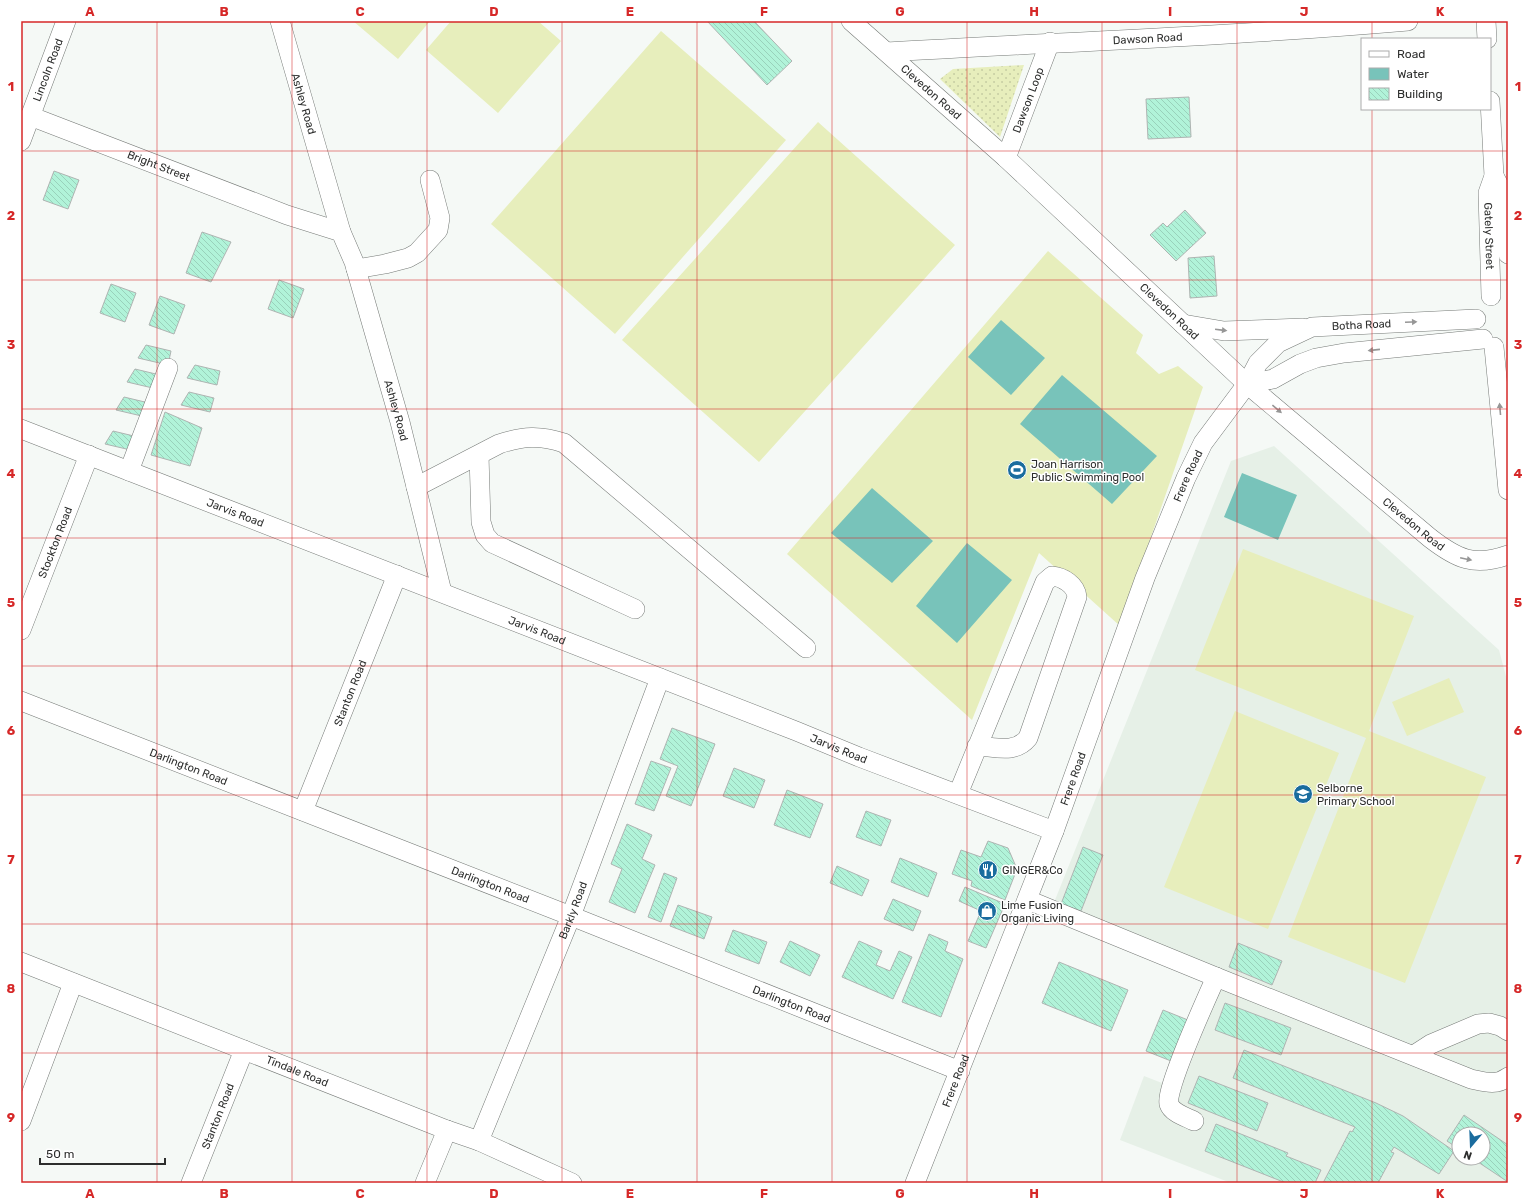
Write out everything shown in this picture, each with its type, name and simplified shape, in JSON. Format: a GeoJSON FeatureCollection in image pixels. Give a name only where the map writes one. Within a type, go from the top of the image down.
{"type":"FeatureCollection","features":[{"type":"Feature","properties":{"kind":"street","name":"Lincoln Road"},"geometry":{"type":"LineString","coordinates":[[21,140],[66,21]]}},
{"type":"Feature","properties":{"kind":"street","name":"Ashley Road"},"geometry":{"type":"LineString","coordinates":[[280,21],[341,232],[356,269],[400,422],[442,592]]}},
{"type":"Feature","properties":{"kind":"street","name":"Clevedon Road"},"geometry":{"type":"LineString","coordinates":[[851,21],[1006,158],[1247,384],[1445,549],[1459,557],[1473,560],[1484,561],[1508,555]]}},
{"type":"Feature","properties":{"kind":"street","name":"Dawson Road"},"geometry":{"type":"LineString","coordinates":[[887,52],[1050,42],[1202,28],[1402,21]]}},
{"type":"Feature","properties":{"kind":"street"},"geometry":{"type":"LineString","coordinates":[[1486,21],[1487,38]]}},
{"type":"Feature","properties":{"kind":"street","name":"Dawson Loop"},"geometry":{"type":"LineString","coordinates":[[1006,158],[1050,42]]}},
{"type":"Feature","properties":{"kind":"street","name":"Gately Street"},"geometry":{"type":"LineString","coordinates":[[1490,110],[1494,176],[1488,193],[1500,295]]}},
{"type":"Feature","properties":{"kind":"street","name":"Bright Street"},"geometry":{"type":"LineString","coordinates":[[30,116],[287,215],[341,232]]}},
{"type":"Feature","properties":{"kind":"street","name":"Gately Street"},"geometry":{"type":"LineString","coordinates":[[1494,176],[1502,191],[1508,254]]}},
{"type":"Feature","properties":{"kind":"street"},"geometry":{"type":"LineString","coordinates":[[356,269],[408,258],[417,253],[438,230],[440,218],[430,180]]}},
{"type":"Feature","properties":{"kind":"street"},"geometry":{"type":"LineString","coordinates":[[1500,295],[1485,300],[1476,319],[1476,326],[1495,344],[1508,490]]}},
{"type":"Feature","properties":{"kind":"street","name":"Botha Road"},"geometry":{"type":"LineString","coordinates":[[1258,363],[1278,343],[1312,327],[1476,319]]}},
{"type":"Feature","properties":{"kind":"street"},"geometry":{"type":"LineString","coordinates":[[1183,324],[1224,331],[1312,327]]}},
{"type":"Feature","properties":{"kind":"street"},"geometry":{"type":"LineString","coordinates":[[1247,384],[1273,379],[1300,364],[1316,358],[1344,353],[1495,344]]}},
{"type":"Feature","properties":{"kind":"street","name":"Frere Road"},"geometry":{"type":"LineString","coordinates":[[915,1183],[1028,900],[1145,578],[1170,514],[1203,443],[1247,384],[1258,363]]}},
{"type":"Feature","properties":{"kind":"street"},"geometry":{"type":"LineString","coordinates":[[129,470],[168,368]]}},
{"type":"Feature","properties":{"kind":"street","name":"Jarvis Road"},"geometry":{"type":"LineString","coordinates":[[21,429],[442,592],[859,757],[1054,831]]}},
{"type":"Feature","properties":{"kind":"street"},"geometry":{"type":"LineString","coordinates":[[416,487],[499,444],[525,437],[542,437],[564,443],[806,648]]}},
{"type":"Feature","properties":{"kind":"street","name":"Stockton Road"},"geometry":{"type":"LineString","coordinates":[[21,630],[89,455]]}},
{"type":"Feature","properties":{"kind":"street"},"geometry":{"type":"LineString","coordinates":[[479,455],[481,522],[485,535],[492,543],[635,609]]}},
{"type":"Feature","properties":{"kind":"street","name":"Stanton Road"},"geometry":{"type":"LineString","coordinates":[[303,811],[398,575]]}},
{"type":"Feature","properties":{"kind":"street"},"geometry":{"type":"LineString","coordinates":[[958,794],[977,746],[1045,582],[1052,576],[1058,576],[1074,588],[1077,597],[1028,738],[1016,748],[977,746]]}},
{"type":"Feature","properties":{"kind":"street","name":"Barkly Road"},"geometry":{"type":"LineString","coordinates":[[479,1141],[571,916],[660,678]]}},
{"type":"Feature","properties":{"kind":"street","name":"Darlington Road"},"geometry":{"type":"LineString","coordinates":[[21,701],[571,916],[960,1071]]}},
{"type":"Feature","properties":{"kind":"street"},"geometry":{"type":"LineString","coordinates":[[1028,900],[1216,978],[1471,1078],[1490,1083],[1501,1082],[1508,1077]]}},
{"type":"Feature","properties":{"kind":"street","name":"Tindale Road"},"geometry":{"type":"LineString","coordinates":[[21,962],[447,1130],[479,1141],[572,1183]]}},
{"type":"Feature","properties":{"kind":"street"},"geometry":{"type":"LineString","coordinates":[[1194,1121],[1174,1110],[1169,1104],[1168,1096],[1175,1075],[1216,978]]}},
{"type":"Feature","properties":{"kind":"street"},"geometry":{"type":"LineString","coordinates":[[21,1121],[73,983]]}},
{"type":"Feature","properties":{"kind":"street"},"geometry":{"type":"LineString","coordinates":[[1414,1056],[1431,1044],[1478,1024],[1489,1023],[1500,1026],[1508,1031]]}},
{"type":"Feature","properties":{"kind":"street","name":"Stanton Road"},"geometry":{"type":"LineString","coordinates":[[191,1183],[244,1050]]}},
{"type":"Feature","properties":{"kind":"street"},"geometry":{"type":"LineString","coordinates":[[425,1183],[447,1130]]}},
{"type":"Feature","properties":{"kind":"shaded area","name":"Selborne Primary School"},"geometry":{"type":"Polygon","coordinates":[[[1274,446],[1499,650],[1508,684],[1508,1183],[1231,1183],[1120,1140],[1144,1076],[1180,1090],[1225,976],[1053,905],[1231,461],[1274,446]]]}},
{"type":"Feature","properties":{"kind":"green space"},"geometry":{"type":"Polygon","coordinates":[[[353,21],[430,21],[398,59],[353,21]]]}},
{"type":"Feature","properties":{"kind":"green space"},"geometry":{"type":"Polygon","coordinates":[[[451,21],[538,21],[561,41],[498,113],[426,50],[451,21]]]}},
{"type":"Feature","properties":{"kind":"green space"},"geometry":{"type":"Polygon","coordinates":[[[661,31],[786,140],[615,334],[491,224],[661,31]]]}},
{"type":"Feature","properties":{"kind":"green space"},"geometry":{"type":"Polygon","coordinates":[[[1024,65],[1000,137],[940,79],[953,69],[1024,65]]]}},
{"type":"Feature","properties":{"kind":"green space"},"geometry":{"type":"Polygon","coordinates":[[[818,122],[955,245],[759,462],[622,340],[818,122]]]}},
{"type":"Feature","properties":{"kind":"green space","name":"Joan Harrison Public Swimming Pool"},"geometry":{"type":"Polygon","coordinates":[[[1048,251],[1143,335],[1136,353],[1159,374],[1178,366],[1203,387],[1120,626],[1039,553],[972,720],[787,554],[1048,251]]]}},
{"type":"Feature","properties":{"kind":"green space"},"geometry":{"type":"Polygon","coordinates":[[[1243,549],[1414,616],[1369,731],[1486,777],[1405,983],[1288,937],[1366,738],[1195,670],[1243,549]]]}},
{"type":"Feature","properties":{"kind":"green space"},"geometry":{"type":"Polygon","coordinates":[[[1449,678],[1464,712],[1407,736],[1392,702],[1449,678]]]}},
{"type":"Feature","properties":{"kind":"green space"},"geometry":{"type":"Polygon","coordinates":[[[1235,711],[1339,753],[1268,929],[1164,887],[1235,711]]]}},
{"type":"Feature","properties":{"kind":"water"},"geometry":{"type":"Polygon","coordinates":[[[1001,320],[1045,358],[1011,395],[968,357],[1001,320]]]}},
{"type":"Feature","properties":{"kind":"water"},"geometry":{"type":"Polygon","coordinates":[[[1062,375],[1157,456],[1112,504],[1020,424],[1062,375]]]}},
{"type":"Feature","properties":{"kind":"water"},"geometry":{"type":"Polygon","coordinates":[[[1242,473],[1297,495],[1278,540],[1224,517],[1242,473]]]}},
{"type":"Feature","properties":{"kind":"water"},"geometry":{"type":"Polygon","coordinates":[[[872,488],[933,541],[892,583],[831,533],[872,488]]]}},
{"type":"Feature","properties":{"kind":"water"},"geometry":{"type":"Polygon","coordinates":[[[967,543],[1012,580],[957,643],[916,606],[967,543]]]}},
{"type":"Feature","properties":{"kind":"building"},"geometry":{"type":"Polygon","coordinates":[[[707,21],[754,21],[792,61],[767,85],[707,21]]]}},
{"type":"Feature","properties":{"kind":"building"},"geometry":{"type":"Polygon","coordinates":[[[1189,97],[1191,137],[1148,139],[1146,99],[1189,97]]]}},
{"type":"Feature","properties":{"kind":"building"},"geometry":{"type":"Polygon","coordinates":[[[54,171],[79,180],[68,209],[43,200],[54,171]]]}},
{"type":"Feature","properties":{"kind":"building"},"geometry":{"type":"Polygon","coordinates":[[[1185,210],[1206,233],[1176,261],[1150,235],[1163,223],[1167,227],[1185,210]]]}},
{"type":"Feature","properties":{"kind":"building"},"geometry":{"type":"Polygon","coordinates":[[[202,232],[231,242],[211,282],[186,273],[202,232]]]}},
{"type":"Feature","properties":{"kind":"building"},"geometry":{"type":"Polygon","coordinates":[[[1214,256],[1217,296],[1190,298],[1188,258],[1214,256]]]}},
{"type":"Feature","properties":{"kind":"building"},"geometry":{"type":"Polygon","coordinates":[[[279,280],[304,289],[293,318],[268,309],[279,280]]]}},
{"type":"Feature","properties":{"kind":"building"},"geometry":{"type":"Polygon","coordinates":[[[111,284],[136,293],[125,322],[100,313],[111,284]]]}},
{"type":"Feature","properties":{"kind":"building"},"geometry":{"type":"Polygon","coordinates":[[[160,296],[185,305],[174,334],[149,325],[160,296]]]}},
{"type":"Feature","properties":{"kind":"building"},"geometry":{"type":"Polygon","coordinates":[[[146,345],[171,351],[168,365],[138,358],[146,345]]]}},
{"type":"Feature","properties":{"kind":"building"},"geometry":{"type":"Polygon","coordinates":[[[195,365],[220,371],[217,385],[187,378],[195,365]]]}},
{"type":"Feature","properties":{"kind":"building"},"geometry":{"type":"Polygon","coordinates":[[[135,369],[160,375],[157,389],[127,382],[135,369]]]}},
{"type":"Feature","properties":{"kind":"building"},"geometry":{"type":"Polygon","coordinates":[[[189,392],[214,398],[210,412],[181,405],[189,392]]]}},
{"type":"Feature","properties":{"kind":"building"},"geometry":{"type":"Polygon","coordinates":[[[124,397],[149,403],[146,417],[116,410],[124,397]]]}},
{"type":"Feature","properties":{"kind":"building"},"geometry":{"type":"Polygon","coordinates":[[[165,412],[202,428],[190,466],[151,455],[165,412]]]}},
{"type":"Feature","properties":{"kind":"building"},"geometry":{"type":"Polygon","coordinates":[[[113,431],[138,437],[135,451],[105,444],[113,431]]]}},
{"type":"Feature","properties":{"kind":"building"},"geometry":{"type":"Polygon","coordinates":[[[672,728],[715,744],[691,806],[666,796],[678,766],[660,759],[672,728]]]}},
{"type":"Feature","properties":{"kind":"building"},"geometry":{"type":"Polygon","coordinates":[[[651,761],[671,768],[654,811],[635,804],[651,761]]]}},
{"type":"Feature","properties":{"kind":"building"},"geometry":{"type":"Polygon","coordinates":[[[734,768],[765,780],[754,808],[723,796],[734,768]]]}},
{"type":"Feature","properties":{"kind":"building"},"geometry":{"type":"Polygon","coordinates":[[[787,790],[823,804],[810,838],[774,825],[787,790]]]}},
{"type":"Feature","properties":{"kind":"building"},"geometry":{"type":"Polygon","coordinates":[[[866,811],[891,820],[881,846],[856,837],[866,811]]]}},
{"type":"Feature","properties":{"kind":"building"},"geometry":{"type":"Polygon","coordinates":[[[627,824],[652,835],[642,859],[655,865],[635,913],[609,902],[622,869],[611,864],[627,824]]]}},
{"type":"Feature","properties":{"kind":"building"},"geometry":{"type":"Polygon","coordinates":[[[988,841],[1008,848],[1017,869],[1005,900],[971,886],[972,881],[952,874],[961,850],[981,857],[988,841]]]}},
{"type":"Feature","properties":{"kind":"building"},"geometry":{"type":"Polygon","coordinates":[[[1083,847],[1103,855],[1081,911],[1061,904],[1083,847]]]}},
{"type":"Feature","properties":{"kind":"building"},"geometry":{"type":"Polygon","coordinates":[[[900,858],[937,873],[928,897],[891,882],[900,858]]]}},
{"type":"Feature","properties":{"kind":"building"},"geometry":{"type":"Polygon","coordinates":[[[837,866],[869,880],[862,896],[830,883],[837,866]]]}},
{"type":"Feature","properties":{"kind":"building"},"geometry":{"type":"Polygon","coordinates":[[[664,873],[677,878],[661,922],[648,917],[664,873]]]}},
{"type":"Feature","properties":{"kind":"building"},"geometry":{"type":"Polygon","coordinates":[[[965,887],[1005,904],[986,948],[968,941],[981,911],[959,901],[965,887]]]}},
{"type":"Feature","properties":{"kind":"building"},"geometry":{"type":"Polygon","coordinates":[[[893,899],[921,911],[913,931],[884,919],[893,899]]]}},
{"type":"Feature","properties":{"kind":"building"},"geometry":{"type":"Polygon","coordinates":[[[678,905],[712,917],[704,939],[670,926],[678,905]]]}},
{"type":"Feature","properties":{"kind":"building"},"geometry":{"type":"Polygon","coordinates":[[[733,930],[767,942],[759,964],[725,951],[733,930]]]}},
{"type":"Feature","properties":{"kind":"building"},"geometry":{"type":"Polygon","coordinates":[[[929,934],[948,942],[945,951],[963,959],[941,1017],[902,1002],[929,934]]]}},
{"type":"Feature","properties":{"kind":"building"},"geometry":{"type":"Polygon","coordinates":[[[790,941],[820,955],[810,976],[780,962],[790,941]]]}},
{"type":"Feature","properties":{"kind":"building"},"geometry":{"type":"Polygon","coordinates":[[[859,941],[882,951],[876,965],[890,971],[899,951],[912,957],[893,999],[842,977],[859,941]]]}},
{"type":"Feature","properties":{"kind":"building"},"geometry":{"type":"Polygon","coordinates":[[[1238,943],[1282,961],[1272,985],[1229,967],[1238,943]]]}},
{"type":"Feature","properties":{"kind":"building"},"geometry":{"type":"Polygon","coordinates":[[[1059,962],[1128,990],[1111,1031],[1042,1003],[1059,962]]]}},
{"type":"Feature","properties":{"kind":"building"},"geometry":{"type":"Polygon","coordinates":[[[1225,1003],[1291,1028],[1281,1055],[1215,1030],[1225,1003]]]}},
{"type":"Feature","properties":{"kind":"building"},"geometry":{"type":"Polygon","coordinates":[[[1163,1010],[1188,1020],[1171,1061],[1146,1051],[1163,1010]]]}},
{"type":"Feature","properties":{"kind":"building"},"geometry":{"type":"Polygon","coordinates":[[[1244,1050],[1376,1103],[1403,1116],[1451,1149],[1451,1156],[1439,1174],[1394,1147],[1391,1152],[1394,1153],[1378,1183],[1323,1183],[1350,1131],[1352,1132],[1355,1127],[1233,1078],[1244,1050]]]}},
{"type":"Feature","properties":{"kind":"building"},"geometry":{"type":"Polygon","coordinates":[[[1199,1076],[1268,1103],[1257,1131],[1188,1103],[1199,1076]]]}},
{"type":"Feature","properties":{"kind":"building"},"geometry":{"type":"Polygon","coordinates":[[[1464,1115],[1480,1126],[1457,1126],[1464,1115]]]}},
{"type":"Feature","properties":{"kind":"building"},"geometry":{"type":"Polygon","coordinates":[[[1216,1124],[1288,1153],[1286,1156],[1321,1170],[1315,1183],[1286,1183],[1205,1151],[1216,1124]]]}},
{"type":"Feature","properties":{"kind":"building"},"geometry":{"type":"Polygon","coordinates":[[[1491,1133],[1508,1145],[1508,1182],[1484,1166],[1491,1166],[1491,1133]]]}},
{"type":"Feature","properties":{"kind":"building"},"geometry":{"type":"Polygon","coordinates":[[[1451,1135],[1451,1144],[1447,1141],[1451,1135]]]}},
{"type":"Feature","properties":{"kind":"place","name":"Joan Harrison Public Swimming Pool"},"geometry":{"type":"Point","coordinates":[1017,470]}},
{"type":"Feature","properties":{"kind":"place","name":"Selborne Primary School"},"geometry":{"type":"Point","coordinates":[1303,794]}},
{"type":"Feature","properties":{"kind":"place","name":"GINGER&Co"},"geometry":{"type":"Point","coordinates":[988,870]}},
{"type":"Feature","properties":{"kind":"place","name":"Lime Fusion Organic Living"},"geometry":{"type":"Point","coordinates":[987,911]}}]}
